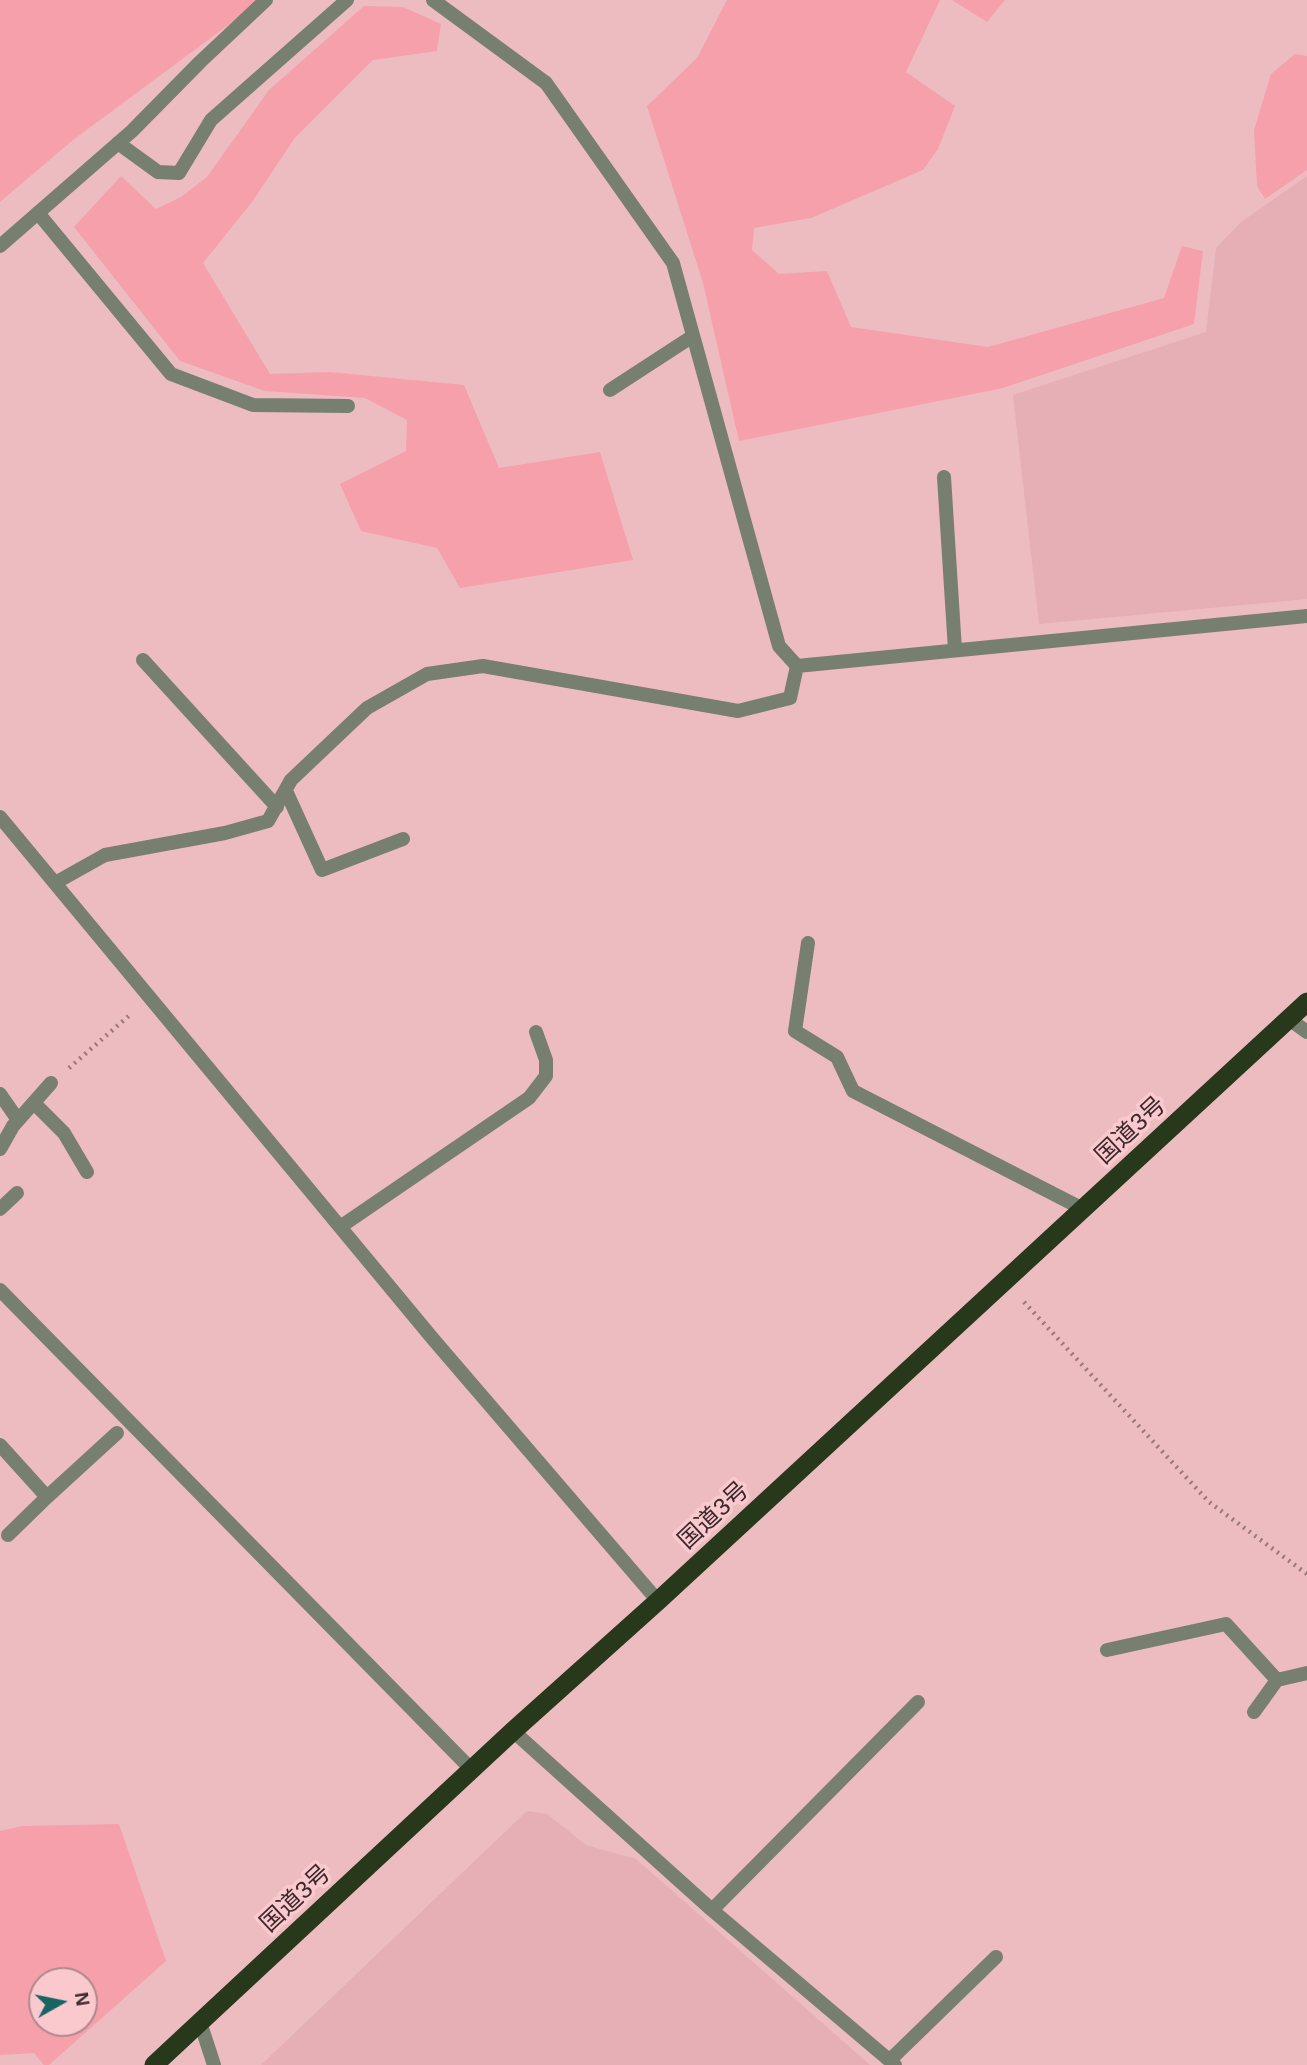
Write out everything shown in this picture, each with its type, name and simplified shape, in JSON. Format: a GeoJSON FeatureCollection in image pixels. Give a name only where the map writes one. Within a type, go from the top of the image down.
{"type":"FeatureCollection","features":[{"type":"Feature","properties":{"kind":"highway","name":"国道3号"},"geometry":{"type":"LineString","coordinates":[[154,2065],[513,1731],[658,1601],[1307,1002]]}},
{"type":"Feature","properties":{"kind":"street"},"geometry":{"type":"LineString","coordinates":[[0,246],[118,143],[266,0]]}},
{"type":"Feature","properties":{"kind":"street"},"geometry":{"type":"LineString","coordinates":[[118,143],[158,172],[179,173],[211,120],[346,0]]}},
{"type":"Feature","properties":{"kind":"street"},"geometry":{"type":"LineString","coordinates":[[433,0],[546,83],[673,263],[779,646],[797,666]]}},
{"type":"Feature","properties":{"kind":"street"},"geometry":{"type":"LineString","coordinates":[[38,213],[171,374],[253,405],[348,406]]}},
{"type":"Feature","properties":{"kind":"street"},"geometry":{"type":"LineString","coordinates":[[610,390],[693,336]]}},
{"type":"Feature","properties":{"kind":"street"},"geometry":{"type":"LineString","coordinates":[[944,477],[956,650]]}},
{"type":"Feature","properties":{"kind":"street"},"geometry":{"type":"LineString","coordinates":[[797,666],[1307,616]]}},
{"type":"Feature","properties":{"kind":"street"},"geometry":{"type":"LineString","coordinates":[[143,660],[276,807]]}},
{"type":"Feature","properties":{"kind":"street"},"geometry":{"type":"LineString","coordinates":[[55,883],[105,855],[225,834],[268,821],[291,780],[367,708],[427,674],[483,666],[738,710],[790,698],[797,666]]}},
{"type":"Feature","properties":{"kind":"street"},"geometry":{"type":"LineString","coordinates":[[286,790],[322,870],[403,839]]}},
{"type":"Feature","properties":{"kind":"street"},"geometry":{"type":"LineString","coordinates":[[0,817],[433,1339],[658,1601]]}},
{"type":"Feature","properties":{"kind":"street"},"geometry":{"type":"LineString","coordinates":[[0,838],[22,843]]}},
{"type":"Feature","properties":{"kind":"street"},"geometry":{"type":"LineString","coordinates":[[808,943],[795,1031],[837,1057],[853,1091],[1083,1209]]}},
{"type":"Feature","properties":{"kind":"street"},"geometry":{"type":"LineString","coordinates":[[1289,1019],[1307,1032]]}},
{"type":"Feature","properties":{"kind":"street"},"geometry":{"type":"LineString","coordinates":[[340,1227],[528,1098],[546,1076],[546,1059],[536,1032]]}},
{"type":"Feature","properties":{"kind":"street"},"geometry":{"type":"LineString","coordinates":[[0,1149],[18,1120],[51,1083]]}},
{"type":"Feature","properties":{"kind":"street"},"geometry":{"type":"LineString","coordinates":[[0,1094],[18,1120]]}},
{"type":"Feature","properties":{"kind":"street"},"geometry":{"type":"LineString","coordinates":[[34,1103],[64,1133],[87,1172]]}},
{"type":"Feature","properties":{"kind":"street"},"geometry":{"type":"LineString","coordinates":[[0,1209],[17,1193]]}},
{"type":"Feature","properties":{"kind":"street"},"geometry":{"type":"LineString","coordinates":[[0,1290],[472,1770]]}},
{"type":"Feature","properties":{"kind":"street"},"geometry":{"type":"LineString","coordinates":[[8,1535],[117,1433]]}},
{"type":"Feature","properties":{"kind":"street"},"geometry":{"type":"LineString","coordinates":[[0,1445],[47,1497]]}},
{"type":"Feature","properties":{"kind":"street"},"geometry":{"type":"LineString","coordinates":[[1107,1650],[1226,1624],[1277,1680]]}},
{"type":"Feature","properties":{"kind":"street"},"geometry":{"type":"LineString","coordinates":[[1255,1712],[1277,1680],[1307,1674]]}},
{"type":"Feature","properties":{"kind":"street"},"geometry":{"type":"LineString","coordinates":[[712,1910],[918,1702]]}},
{"type":"Feature","properties":{"kind":"street"},"geometry":{"type":"LineString","coordinates":[[513,1731],[712,1910],[893,2063],[996,1957]]}},
{"type":"Feature","properties":{"kind":"street"},"geometry":{"type":"LineString","coordinates":[[200,2022],[214,2065]]}},
{"type":"Feature","properties":{"kind":"path"},"geometry":{"type":"LineString","coordinates":[[51,1083],[150,997]]}},
{"type":"Feature","properties":{"kind":"path"},"geometry":{"type":"LineString","coordinates":[[1005,1280],[1209,1502],[1307,1574]]}},
{"type":"Feature","properties":{"kind":"shaded area"},"geometry":{"type":"Polygon","coordinates":[[[0,0],[262,0],[73,140],[0,202],[0,0]]]}},
{"type":"Feature","properties":{"kind":"shaded area"},"geometry":{"type":"Polygon","coordinates":[[[727,0],[940,0],[906,72],[955,106],[938,149],[923,170],[811,218],[754,228],[752,250],[779,274],[827,271],[851,327],[988,347],[1164,298],[1182,246],[1203,251],[1194,324],[1003,388],[739,441],[703,283],[647,106],[697,58],[727,0]]]}},
{"type":"Feature","properties":{"kind":"shaded area"},"geometry":{"type":"Polygon","coordinates":[[[952,0],[1005,0],[987,22],[952,0]]]}},
{"type":"Feature","properties":{"kind":"shaded area"},"geometry":{"type":"Polygon","coordinates":[[[364,6],[403,7],[441,24],[437,51],[373,60],[294,139],[252,202],[203,263],[270,374],[330,372],[464,385],[499,468],[600,452],[633,560],[460,588],[437,548],[361,531],[340,484],[406,451],[407,420],[365,398],[265,391],[180,361],[74,227],[121,176],[156,209],[181,197],[207,177],[269,90],[364,6]]]}},
{"type":"Feature","properties":{"kind":"shaded area"},"geometry":{"type":"Polygon","coordinates":[[[1295,54],[1307,56],[1307,170],[1265,199],[1257,186],[1254,130],[1271,74],[1295,54]]]}},
{"type":"Feature","properties":{"kind":"shaded area"},"geometry":{"type":"Polygon","coordinates":[[[1307,176],[1307,599],[1039,624],[1013,395],[1206,332],[1216,248],[1241,222],[1307,176]]]}},
{"type":"Feature","properties":{"kind":"shaded area"},"geometry":{"type":"Polygon","coordinates":[[[527,1811],[547,1814],[586,1845],[636,1859],[870,2065],[261,2065],[527,1811]]]}},
{"type":"Feature","properties":{"kind":"shaded area"},"geometry":{"type":"Polygon","coordinates":[[[119,1824],[166,1961],[98,2021],[98,1967],[28,1967],[28,2037],[80,2037],[49,2065],[44,2065],[34,2053],[0,2055],[0,1831],[22,1826],[119,1824]]]}}]}
